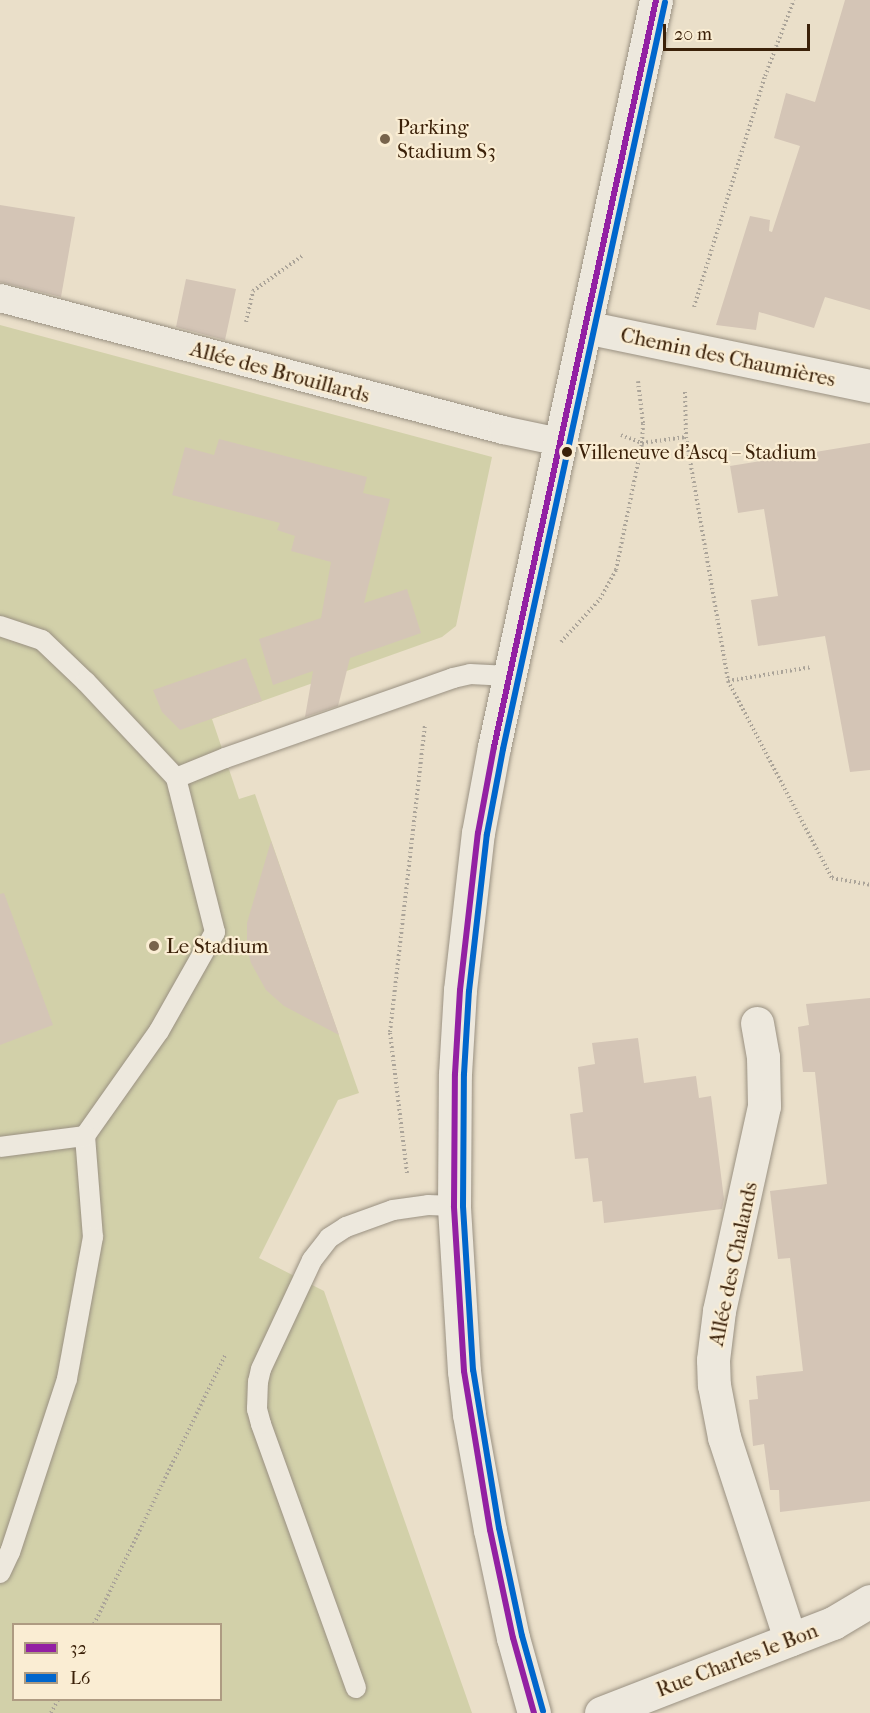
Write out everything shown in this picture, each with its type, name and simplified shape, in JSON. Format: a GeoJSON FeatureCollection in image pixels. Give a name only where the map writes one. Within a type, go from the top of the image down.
{"type":"FeatureCollection","features":[{"type":"Feature","properties":{"kind":"street"},"geometry":{"type":"LineString","coordinates":[[534,1713],[506,1609],[469,1414],[458,1294],[454,1206],[455,1074],[464,949],[478,833],[509,676],[656,0]]}},
{"type":"Feature","properties":{"kind":"street","name":"Allée des Brouillards"},"geometry":{"type":"LineString","coordinates":[[0,298],[503,430],[560,442]]}},
{"type":"Feature","properties":{"kind":"street","name":"Chemin des Chaumières"},"geometry":{"type":"LineString","coordinates":[[585,327],[870,386]]}},
{"type":"Feature","properties":{"kind":"street","name":"Allée des Chalands"},"geometry":{"type":"LineString","coordinates":[[757,1023],[763,1057],[764,1106],[719,1311],[713,1360],[714,1385],[724,1437],[790,1639]]}},
{"type":"Feature","properties":{"kind":"street","name":"Rue Charles le Bon"},"geometry":{"type":"LineString","coordinates":[[601,1713],[833,1623],[870,1602]]}},
{"type":"Feature","properties":{"kind":"lane"},"geometry":{"type":"LineString","coordinates":[[0,626],[42,639],[86,682],[176,778],[214,932],[159,1031],[85,1136],[93,1237],[67,1379],[10,1552],[0,1573]]}},
{"type":"Feature","properties":{"kind":"lane"},"geometry":{"type":"LineString","coordinates":[[176,778],[225,758],[453,678],[477,674],[509,676]]}},
{"type":"Feature","properties":{"kind":"lane"},"geometry":{"type":"LineString","coordinates":[[0,1147],[85,1136]]}},
{"type":"Feature","properties":{"kind":"lane"},"geometry":{"type":"LineString","coordinates":[[356,1689],[261,1424],[257,1409],[258,1382],[261,1369],[312,1260],[329,1238],[346,1227],[393,1210],[428,1205],[454,1206]]}},
{"type":"Feature","properties":{"kind":"path"},"geometry":{"type":"LineString","coordinates":[[794,0],[765,76],[696,296],[685,348],[686,437],[728,681],[832,878],[870,885]]}},
{"type":"Feature","properties":{"kind":"path"},"geometry":{"type":"LineString","coordinates":[[239,361],[253,291],[302,256]]}},
{"type":"Feature","properties":{"kind":"path"},"geometry":{"type":"LineString","coordinates":[[556,648],[600,599],[613,579],[642,443],[643,423],[633,338]]}},
{"type":"Feature","properties":{"kind":"path"},"geometry":{"type":"LineString","coordinates":[[621,435],[642,443],[686,437]]}},
{"type":"Feature","properties":{"kind":"path"},"geometry":{"type":"LineString","coordinates":[[728,681],[812,668]]}},
{"type":"Feature","properties":{"kind":"path"},"geometry":{"type":"LineString","coordinates":[[94,1623],[228,1349]]}},
{"type":"Feature","properties":{"kind":"shaded area","name":"Le Stadium"},"geometry":{"type":"Polygon","coordinates":[[[0,325],[492,457],[456,626],[442,637],[212,719],[239,799],[255,794],[359,1093],[338,1100],[259,1258],[324,1291],[472,1713],[0,1713],[0,325]]]}},
{"type":"Feature","properties":{"kind":"building"},"geometry":{"type":"Polygon","coordinates":[[[845,0],[870,0],[870,310],[825,297],[814,328],[759,312],[756,330],[716,325],[750,216],[770,220],[769,231],[772,232],[800,146],[774,138],[786,93],[815,102],[845,0]]]}},
{"type":"Feature","properties":{"kind":"building"},"geometry":{"type":"Polygon","coordinates":[[[0,205],[75,217],[61,297],[0,282],[0,205]]]}},
{"type":"Feature","properties":{"kind":"building"},"geometry":{"type":"Polygon","coordinates":[[[186,279],[236,289],[225,340],[176,327],[186,279]]]}},
{"type":"Feature","properties":{"kind":"building"},"geometry":{"type":"Polygon","coordinates":[[[219,439],[367,477],[363,493],[390,499],[364,603],[407,589],[421,633],[350,658],[338,706],[305,717],[313,671],[273,685],[259,639],[321,618],[331,562],[291,551],[295,536],[277,530],[280,523],[172,495],[185,447],[214,455],[219,439]]]}},
{"type":"Feature","properties":{"kind":"building"},"geometry":{"type":"Polygon","coordinates":[[[870,443],[870,770],[850,772],[825,636],[758,646],[751,600],[778,596],[764,509],[738,513],[730,466],[870,443]]]}},
{"type":"Feature","properties":{"kind":"building"},"geometry":{"type":"Polygon","coordinates":[[[246,658],[262,701],[180,730],[162,712],[153,690],[246,658]]]}},
{"type":"Feature","properties":{"kind":"building"},"geometry":{"type":"Polygon","coordinates":[[[271,841],[339,1035],[284,1006],[266,990],[251,963],[247,949],[247,923],[271,841]]]}},
{"type":"Feature","properties":{"kind":"building"},"geometry":{"type":"Polygon","coordinates":[[[4,893],[53,1025],[0,1045],[0,894],[4,893]]]}},
{"type":"Feature","properties":{"kind":"building"},"geometry":{"type":"Polygon","coordinates":[[[870,998],[870,1501],[780,1512],[779,1490],[770,1490],[764,1444],[753,1446],[749,1400],[758,1399],[756,1376],[803,1371],[790,1258],[778,1259],[770,1191],[827,1184],[815,1072],[803,1072],[798,1027],[809,1025],[806,1004],[870,998]]]}},
{"type":"Feature","properties":{"kind":"building"},"geometry":{"type":"Polygon","coordinates":[[[638,1038],[644,1083],[696,1076],[699,1098],[711,1096],[724,1199],[722,1209],[604,1223],[602,1201],[593,1202],[588,1158],[575,1159],[570,1114],[583,1112],[578,1067],[595,1064],[592,1043],[638,1038]]]}},
{"type":"Feature","properties":{"kind":"transit line","name":"32"},"geometry":{"type":"LineString","coordinates":[[534,1713],[513,1638],[490,1530],[464,1371],[454,1206],[455,1074],[460,990],[478,833],[494,747],[656,0]]}},
{"type":"Feature","properties":{"kind":"transit line","name":"L6"},"geometry":{"type":"LineString","coordinates":[[543,1711],[522,1636],[499,1528],[473,1370],[463,1206],[464,1074],[469,991],[487,834],[503,749],[665,2]]}},
{"type":"Feature","properties":{"kind":"place","name":"Parking Stadium S3"},"geometry":{"type":"Point","coordinates":[385,139]}},
{"type":"Feature","properties":{"kind":"place","name":"Villeneuve d'Ascq – Stadium"},"geometry":{"type":"Point","coordinates":[567,452]}},
{"type":"Feature","properties":{"kind":"place","name":"Le Stadium"},"geometry":{"type":"Point","coordinates":[154,946]}}]}
